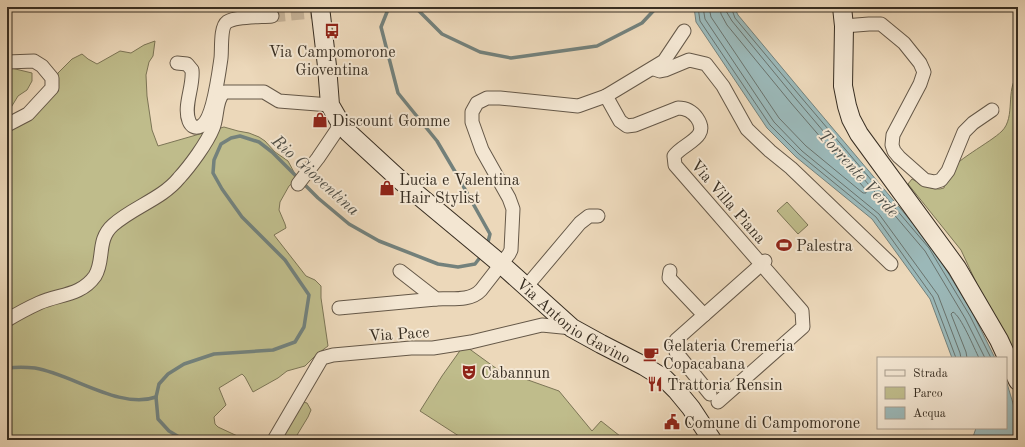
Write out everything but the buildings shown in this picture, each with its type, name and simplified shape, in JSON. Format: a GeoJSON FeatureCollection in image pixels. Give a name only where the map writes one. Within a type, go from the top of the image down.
{"type":"FeatureCollection","features":[{"type":"Feature","properties":{"kind":"main road"},"geometry":{"type":"LineString","coordinates":[[842,7],[844,26],[843,86],[851,119],[859,134],[876,158],[957,268],[999,340],[1007,357]]}},
{"type":"Feature","properties":{"kind":"main road"},"geometry":{"type":"LineString","coordinates":[[317,10],[327,66],[330,105]]}},
{"type":"Feature","properties":{"kind":"main road","name":"Via Antonio Gavino"},"geometry":{"type":"LineString","coordinates":[[330,105],[341,124],[365,149],[497,261],[572,328],[644,366],[665,379],[691,408],[712,440]]}},
{"type":"Feature","properties":{"kind":"main road"},"geometry":{"type":"LineString","coordinates":[[1007,357],[1018,381]]}},
{"type":"Feature","properties":{"kind":"street"},"geometry":{"type":"LineString","coordinates":[[177,63],[187,64],[192,70],[187,116],[190,124],[194,127],[198,127],[204,124],[208,119],[214,98],[225,25],[235,19],[272,16]]}},
{"type":"Feature","properties":{"kind":"street"},"geometry":{"type":"LineString","coordinates":[[844,26],[881,24],[904,43],[920,63],[924,72],[920,84],[893,135],[892,145],[899,158],[925,180],[935,182],[941,180],[948,171],[964,132],[973,123],[992,110]]}},
{"type":"Feature","properties":{"kind":"street"},"geometry":{"type":"LineString","coordinates":[[339,308],[470,297],[476,295],[497,261],[509,254],[511,250],[513,209],[509,198],[482,150],[472,122],[472,112],[477,103],[487,98],[494,98],[578,106],[606,96],[664,61],[684,31]]}},
{"type":"Feature","properties":{"kind":"street"},"geometry":{"type":"LineString","coordinates":[[653,68],[660,71],[689,60],[706,64],[723,86],[748,129],[891,264]]}},
{"type":"Feature","properties":{"kind":"street"},"geometry":{"type":"LineString","coordinates":[[7,62],[34,61],[42,66],[52,78],[52,88],[28,114],[7,125]]}},
{"type":"Feature","properties":{"kind":"street"},"geometry":{"type":"LineString","coordinates":[[7,320],[40,302],[80,290],[89,283],[96,274],[102,243],[110,228],[132,210],[154,198],[179,179],[196,157],[213,128],[220,99],[223,93],[264,92],[279,101],[330,105]]}},
{"type":"Feature","properties":{"kind":"street","name":"Via Villa Piana"},"geometry":{"type":"LineString","coordinates":[[606,96],[620,121],[627,126],[635,125],[678,108],[685,108],[691,111],[700,122],[701,129],[695,140],[679,149],[674,156],[676,165],[764,263],[802,311],[803,327],[735,386],[714,398],[676,352],[676,340],[764,263]]}},
{"type":"Feature","properties":{"kind":"street"},"geometry":{"type":"LineString","coordinates":[[298,184],[341,124]]}},
{"type":"Feature","properties":{"kind":"street"},"geometry":{"type":"LineString","coordinates":[[526,287],[580,223],[589,216],[598,216]]}},
{"type":"Feature","properties":{"kind":"street"},"geometry":{"type":"LineString","coordinates":[[400,271],[436,299]]}},
{"type":"Feature","properties":{"kind":"street"},"geometry":{"type":"LineString","coordinates":[[670,271],[669,278],[704,314]]}},
{"type":"Feature","properties":{"kind":"street","name":"Via Pace"},"geometry":{"type":"LineString","coordinates":[[274,440],[322,358],[333,355],[411,348],[433,348],[471,342],[542,325],[572,328]]}},
{"type":"Feature","properties":{"kind":"green space"},"geometry":{"type":"Polygon","coordinates":[[[155,41],[153,56],[149,62],[146,75],[147,96],[152,130],[158,146],[224,127],[259,137],[275,152],[288,161],[295,174],[295,181],[289,186],[280,202],[279,210],[286,228],[274,235],[306,276],[315,280],[321,286],[321,298],[328,346],[305,366],[287,371],[278,378],[253,392],[242,374],[219,388],[226,405],[214,417],[215,424],[218,427],[246,440],[7,440],[7,125],[55,86],[58,73],[72,59],[82,54],[97,64],[120,51],[131,53],[144,45],[155,41]]]}},
{"type":"Feature","properties":{"kind":"green space"},"geometry":{"type":"Polygon","coordinates":[[[7,67],[32,73],[32,81],[27,90],[18,96],[7,114],[7,67]]]}},
{"type":"Feature","properties":{"kind":"green space"},"geometry":{"type":"Polygon","coordinates":[[[1018,75],[1018,372],[961,250],[908,184],[912,179],[932,188],[944,188],[946,177],[956,164],[1002,131],[1009,118],[1012,88],[1018,75]]]}},
{"type":"Feature","properties":{"kind":"green space"},"geometry":{"type":"Polygon","coordinates":[[[787,202],[808,225],[798,234],[777,211],[787,202]]]}},
{"type":"Feature","properties":{"kind":"green space"},"geometry":{"type":"Polygon","coordinates":[[[464,345],[497,369],[559,391],[592,431],[601,421],[625,440],[465,440],[420,411],[464,345]]]}},
{"type":"Feature","properties":{"kind":"green space"},"geometry":{"type":"Polygon","coordinates":[[[303,402],[307,403],[311,410],[308,417],[294,440],[280,440],[303,402]]]}},
{"type":"Feature","properties":{"kind":"water","name":"Torrente Verde"},"geometry":{"type":"Polygon","coordinates":[[[694,7],[734,7],[738,15],[932,246],[973,314],[994,357],[952,357],[930,299],[872,219],[796,157],[767,128],[696,22],[694,7]]]}},
{"type":"Feature","properties":{"kind":"water"},"geometry":{"type":"Polygon","coordinates":[[[1007,383],[1018,420],[1018,440],[972,440],[976,429],[1007,429],[1007,383]]]}},
{"type":"Feature","properties":{"kind":"waterway","name":"Rio Gioventina"},"geometry":{"type":"LineString","coordinates":[[389,7],[381,27],[398,93],[437,141],[457,175],[490,234],[487,246]]}},
{"type":"Feature","properties":{"kind":"waterway","name":"Rio Gioventina"},"geometry":{"type":"LineString","coordinates":[[415,7],[442,34],[480,52],[511,58],[597,46],[642,23],[657,7]]}},
{"type":"Feature","properties":{"kind":"waterway","name":"Rio Gioventina"},"geometry":{"type":"LineString","coordinates":[[184,440],[169,431],[158,419],[156,397],[159,384],[168,374],[184,364],[214,354],[273,350],[295,342],[304,327],[309,295],[285,260],[242,217],[222,189],[213,173],[214,160],[221,144],[231,138],[240,136],[259,142],[272,152],[318,198],[349,224],[379,241],[438,264],[458,267],[475,264],[482,255]]}},
{"type":"Feature","properties":{"kind":"waterway"},"geometry":{"type":"LineString","coordinates":[[7,368],[35,368],[64,377],[96,390],[127,399],[142,400],[156,397]]}},
{"type":"Feature","properties":{"kind":"tunnel"},"geometry":{"type":"LineString","coordinates":[[272,16],[312,12]]}},
{"type":"Feature","properties":{"kind":"place","name":"Via Campomorone Gioventina"},"geometry":{"type":"Point","coordinates":[332,31]}},
{"type":"Feature","properties":{"kind":"place","name":"Discount Gomme"},"geometry":{"type":"Point","coordinates":[320,120]}},
{"type":"Feature","properties":{"kind":"place","name":"Lucia e Valentina Hair Stylist"},"geometry":{"type":"Point","coordinates":[387,188]}},
{"type":"Feature","properties":{"kind":"place","name":"Palestra"},"geometry":{"type":"Point","coordinates":[784,245]}},
{"type":"Feature","properties":{"kind":"place","name":"Gelateria Cremeria Copacabana"},"geometry":{"type":"Point","coordinates":[651,354]}},
{"type":"Feature","properties":{"kind":"place","name":"Cabannun"},"geometry":{"type":"Point","coordinates":[469,372]}},
{"type":"Feature","properties":{"kind":"place","name":"Trattoria Rensin"},"geometry":{"type":"Point","coordinates":[655,384]}},
{"type":"Feature","properties":{"kind":"place","name":"Comune di Campomorone"},"geometry":{"type":"Point","coordinates":[672,422]}}]}
